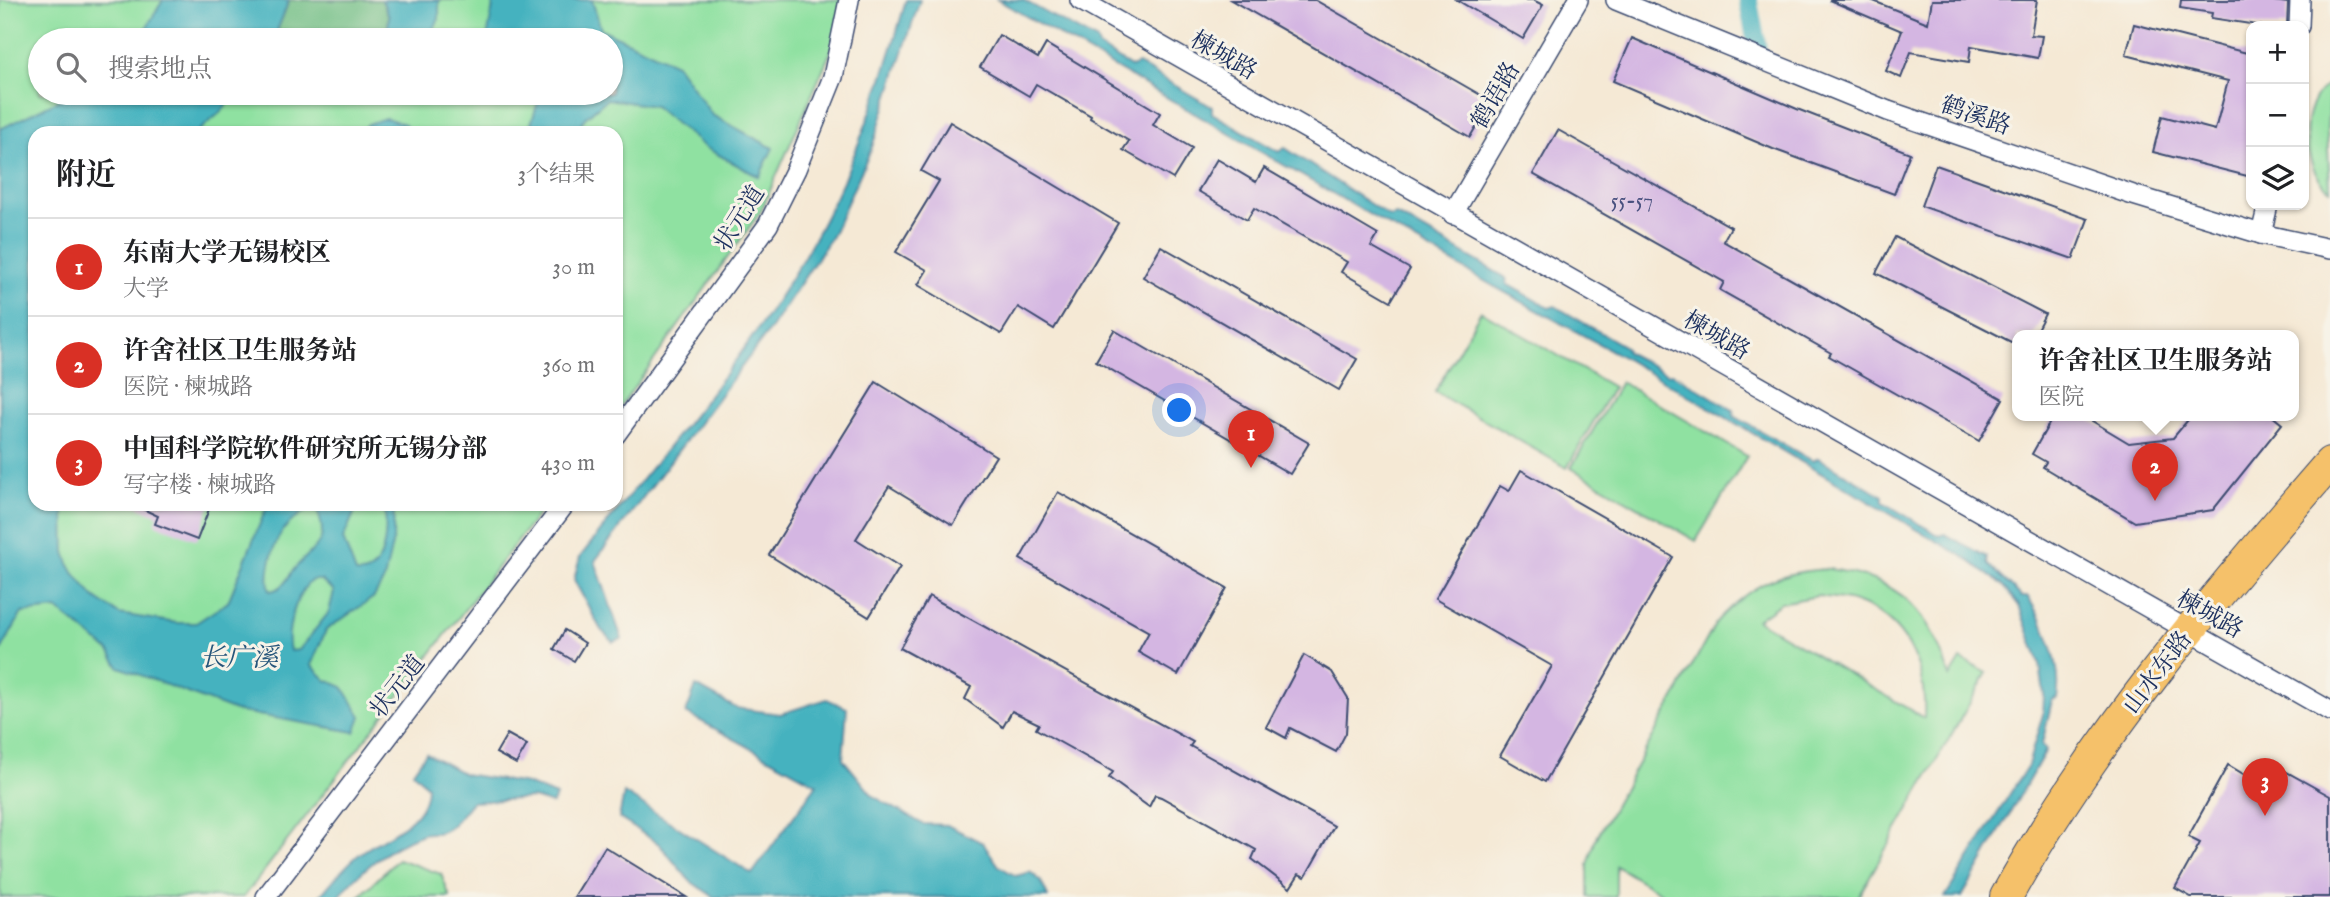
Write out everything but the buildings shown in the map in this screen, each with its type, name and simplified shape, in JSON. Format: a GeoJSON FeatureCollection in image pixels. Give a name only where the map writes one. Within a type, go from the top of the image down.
{"type":"FeatureCollection","features":[{"type":"Feature","properties":{"kind":"highway","name":"山水东路"},"geometry":{"type":"LineString","coordinates":[[2006,897],[2103,744],[2196,634],[2330,463]]}},
{"type":"Feature","properties":{"kind":"highway","name":"山水东路"},"geometry":{"type":"LineString","coordinates":[[2028,897],[2116,751],[2196,634],[2330,488]]}},
{"type":"Feature","properties":{"kind":"street","name":"状元道"},"geometry":{"type":"LineString","coordinates":[[623,424],[768,225],[796,169],[833,77],[849,0]]}},
{"type":"Feature","properties":{"kind":"street","name":"楝城路"},"geometry":{"type":"LineString","coordinates":[[1080,0],[2330,711]]}},
{"type":"Feature","properties":{"kind":"street","name":"鹤语路"},"geometry":{"type":"LineString","coordinates":[[1453,214],[1578,0]]}},
{"type":"Feature","properties":{"kind":"street","name":"鹤溪路"},"geometry":{"type":"LineString","coordinates":[[1616,0],[1888,111],[2133,195],[2261,234],[2330,249]]}},
{"type":"Feature","properties":{"kind":"street"},"geometry":{"type":"LineString","coordinates":[[2299,21],[2300,0]]}},
{"type":"Feature","properties":{"kind":"street"},"geometry":{"type":"LineString","coordinates":[[2261,234],[2267,210]]}},
{"type":"Feature","properties":{"kind":"street","name":"状元道"},"geometry":{"type":"LineString","coordinates":[[266,897],[560,511]]}},
{"type":"Feature","properties":{"kind":"green space"},"geometry":{"type":"Polygon","coordinates":[[[0,0],[842,0],[836,40],[761,211],[623,403],[623,126],[28,126],[28,511],[541,511],[244,897],[0,897],[0,0]]]}},
{"type":"Feature","properties":{"kind":"green space"},"geometry":{"type":"Polygon","coordinates":[[[289,0],[382,0],[389,16],[388,28],[278,28],[289,0]]]}},
{"type":"Feature","properties":{"kind":"green space"},"geometry":{"type":"Polygon","coordinates":[[[2330,83],[2327,130],[2330,190],[2320,180],[2309,155],[2309,114],[2319,92],[2330,83]]]}},
{"type":"Feature","properties":{"kind":"green space"},"geometry":{"type":"Polygon","coordinates":[[[1481,311],[1613,387],[1567,468],[1435,392],[1481,311]]]}},
{"type":"Feature","properties":{"kind":"green space"},"geometry":{"type":"Polygon","coordinates":[[[1621,382],[1747,456],[1696,541],[1571,468],[1621,382]]]}},
{"type":"Feature","properties":{"kind":"green space"},"geometry":{"type":"Polygon","coordinates":[[[1830,569],[1855,574],[1894,590],[1922,616],[1942,653],[1950,677],[1961,659],[1987,673],[1858,897],[1668,897],[1616,866],[1616,897],[1588,897],[1588,865],[1595,841],[1717,621],[1742,598],[1768,582],[1812,570],[1830,569]],[[1818,596],[1781,603],[1757,620],[1924,718],[1922,681],[1917,663],[1900,633],[1888,620],[1873,610],[1851,601],[1818,596]]]}},
{"type":"Feature","properties":{"kind":"green space"},"geometry":{"type":"Polygon","coordinates":[[[398,859],[441,874],[450,897],[359,897],[398,859]]]}},
{"type":"Feature","properties":{"kind":"water"},"geometry":{"type":"Polygon","coordinates":[[[163,0],[289,0],[278,28],[146,28],[163,0]]]}},
{"type":"Feature","properties":{"kind":"water"},"geometry":{"type":"Polygon","coordinates":[[[382,0],[439,0],[439,19],[434,28],[388,28],[389,16],[382,0]]]}},
{"type":"Feature","properties":{"kind":"water"},"geometry":{"type":"Polygon","coordinates":[[[494,0],[592,0],[601,28],[489,28],[494,0]]]}},
{"type":"Feature","properties":{"kind":"water"},"geometry":{"type":"Polygon","coordinates":[[[906,0],[920,0],[871,150],[832,236],[771,328],[595,561],[622,639],[613,642],[601,630],[574,580],[580,557],[617,511],[623,511],[623,503],[708,397],[768,315],[795,272],[846,174],[889,58],[906,0]]]}},
{"type":"Feature","properties":{"kind":"water"},"geometry":{"type":"Polygon","coordinates":[[[998,0],[1023,0],[1097,41],[1099,47],[1131,67],[1138,64],[1212,107],[1212,113],[1279,152],[1285,148],[1390,217],[1396,215],[1406,220],[1506,278],[1507,284],[1549,308],[1555,306],[1625,347],[1626,352],[1668,374],[1672,373],[1733,410],[1734,416],[1813,461],[1818,458],[1883,496],[1883,502],[1940,536],[1945,534],[1987,557],[1988,564],[2022,597],[2028,597],[2051,645],[2058,685],[2057,698],[2052,700],[2042,744],[2046,750],[1962,897],[1945,897],[2028,765],[2043,714],[2044,695],[2040,664],[2019,606],[2002,584],[1962,556],[1614,352],[1493,286],[998,0]]]}},
{"type":"Feature","properties":{"kind":"water"},"geometry":{"type":"Polygon","coordinates":[[[623,39],[676,64],[712,115],[773,148],[759,177],[706,148],[654,106],[623,101],[623,39]]]}},
{"type":"Feature","properties":{"kind":"water","name":"长广溪"},"geometry":{"type":"Polygon","coordinates":[[[49,105],[227,105],[204,126],[28,126],[28,511],[64,511],[65,552],[71,569],[94,597],[119,614],[177,623],[196,623],[228,602],[265,511],[305,511],[288,524],[277,540],[269,567],[270,591],[283,585],[319,542],[322,530],[317,511],[355,511],[343,539],[356,573],[366,572],[380,559],[385,537],[385,511],[394,511],[393,540],[384,580],[374,597],[326,630],[311,665],[326,680],[343,687],[361,716],[355,732],[235,711],[119,667],[109,651],[57,609],[22,613],[0,652],[0,129],[49,105]],[[312,580],[297,603],[289,633],[290,651],[299,650],[329,612],[334,591],[321,580],[312,580]]]}},
{"type":"Feature","properties":{"kind":"water"},"geometry":{"type":"Polygon","coordinates":[[[537,105],[600,105],[580,126],[530,126],[537,105]]]}},
{"type":"Feature","properties":{"kind":"water"},"geometry":{"type":"Polygon","coordinates":[[[385,118],[406,126],[366,126],[385,118]]]}},
{"type":"Feature","properties":{"kind":"water"},"geometry":{"type":"Polygon","coordinates":[[[696,686],[736,708],[780,714],[827,699],[847,708],[843,759],[873,796],[923,824],[947,825],[983,843],[999,866],[1016,876],[1030,872],[1041,881],[1048,897],[714,897],[690,881],[659,844],[619,818],[624,793],[752,874],[817,784],[686,713],[696,686]]]}},
{"type":"Feature","properties":{"kind":"water"},"geometry":{"type":"Polygon","coordinates":[[[426,753],[464,774],[527,784],[556,796],[552,804],[533,798],[472,802],[446,830],[420,835],[386,853],[355,878],[339,897],[319,897],[355,858],[403,826],[420,809],[427,786],[413,772],[426,753]]]}},
{"type":"Feature","properties":{"kind":"waterway"},"geometry":{"type":"LineString","coordinates":[[1748,0],[1757,46]]}},
{"type":"Feature","properties":{"kind":"place","name":"东南大学无锡校区"},"geometry":{"type":"Point","coordinates":[1251,468]}},
{"type":"Feature","properties":{"kind":"place","name":"许舍社区卫生服务站"},"geometry":{"type":"Point","coordinates":[2155,501]}},
{"type":"Feature","properties":{"kind":"place","name":"中国科学院软件研究所无锡分部"},"geometry":{"type":"Point","coordinates":[2265,816]}}]}
